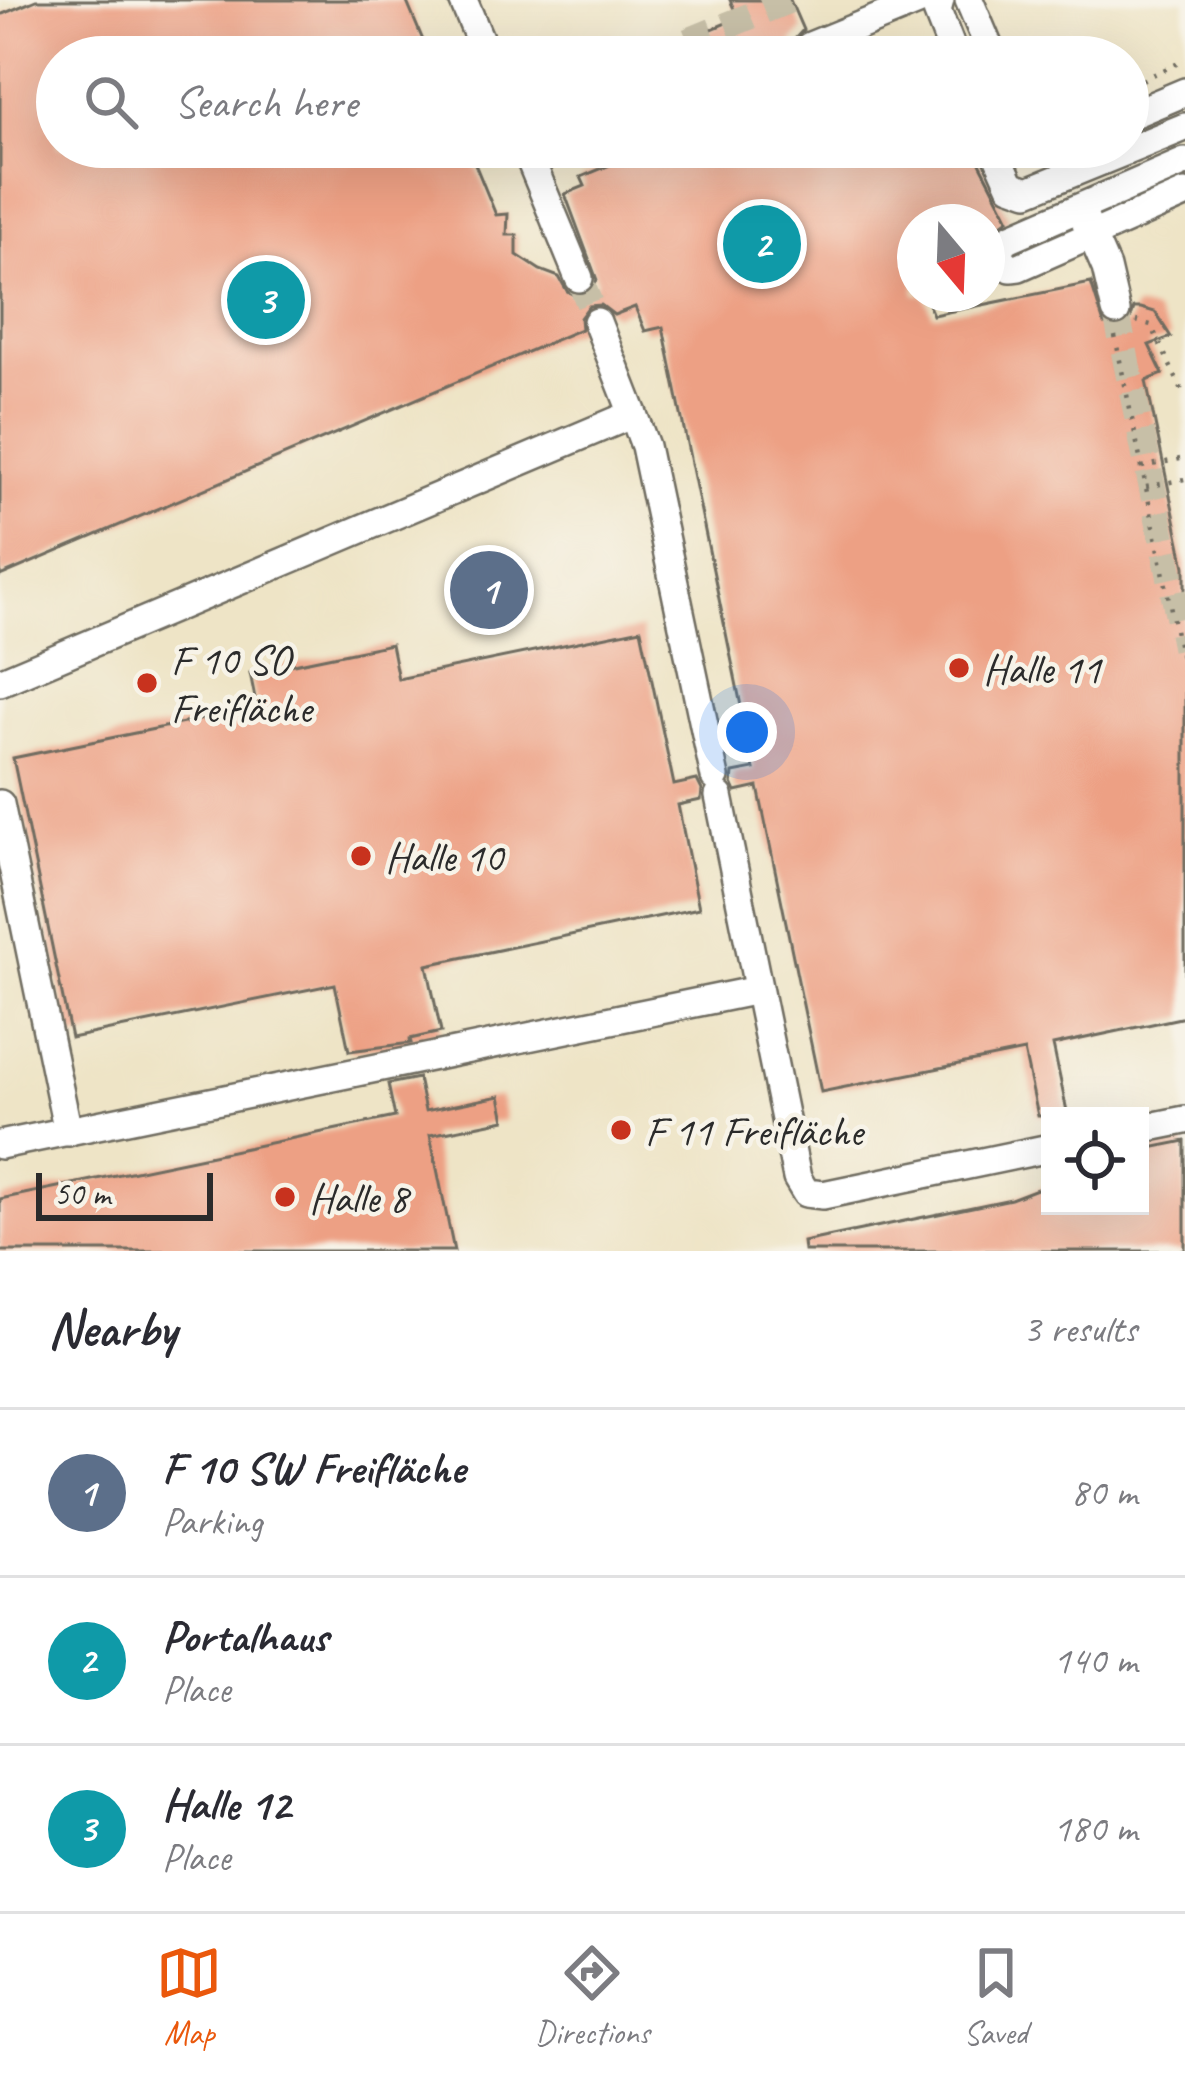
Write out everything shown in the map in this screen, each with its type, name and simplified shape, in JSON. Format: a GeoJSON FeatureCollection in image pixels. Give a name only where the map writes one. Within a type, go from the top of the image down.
{"type":"FeatureCollection","features":[{"type":"Feature","properties":{"kind":"street"},"geometry":{"type":"LineString","coordinates":[[463,0],[478,36]]}},
{"type":"Feature","properties":{"kind":"street"},"geometry":{"type":"LineString","coordinates":[[969,1],[984,36]]}},
{"type":"Feature","properties":{"kind":"street"},"geometry":{"type":"LineString","coordinates":[[838,36],[923,6],[942,36]]}},
{"type":"Feature","properties":{"kind":"street"},"geometry":{"type":"LineString","coordinates":[[1149,108],[1185,95]]}},
{"type":"Feature","properties":{"kind":"street"},"geometry":{"type":"LineString","coordinates":[[1185,95],[1180,104],[1185,116]]}},
{"type":"Feature","properties":{"kind":"street"},"geometry":{"type":"LineString","coordinates":[[1149,143],[1185,128]]}},
{"type":"Feature","properties":{"kind":"street"},"geometry":{"type":"LineString","coordinates":[[1185,163],[1003,242],[999,257],[1011,268],[1019,267],[1185,194]]}},
{"type":"Feature","properties":{"kind":"street"},"geometry":{"type":"LineString","coordinates":[[534,168],[579,278]]}},
{"type":"Feature","properties":{"kind":"street"},"geometry":{"type":"LineString","coordinates":[[1002,168],[1019,189],[1039,190],[1091,168]]}},
{"type":"Feature","properties":{"kind":"street"},"geometry":{"type":"LineString","coordinates":[[1067,178],[1106,268],[1118,320]]}},
{"type":"Feature","properties":{"kind":"street"},"geometry":{"type":"LineString","coordinates":[[597,322],[645,446],[797,1178],[806,1193],[823,1195],[1041,1150]]}},
{"type":"Feature","properties":{"kind":"street"},"geometry":{"type":"LineString","coordinates":[[0,682],[634,414]]}},
{"type":"Feature","properties":{"kind":"street"},"geometry":{"type":"LineString","coordinates":[[0,804],[68,1132]]}},
{"type":"Feature","properties":{"kind":"street"},"geometry":{"type":"LineString","coordinates":[[0,1145],[758,990]]}},
{"type":"Feature","properties":{"kind":"street"},"geometry":{"type":"LineString","coordinates":[[1149,1127],[1185,1120]]}},
{"type":"Feature","properties":{"kind":"path"},"geometry":{"type":"LineString","coordinates":[[1149,75],[1185,60]]}},
{"type":"Feature","properties":{"kind":"path"},"geometry":{"type":"LineString","coordinates":[[1185,397],[1151,325],[1118,320],[1185,678]]}},
{"type":"Feature","properties":{"kind":"path"},"geometry":{"type":"LineString","coordinates":[[1142,467],[1185,458]]}},
{"type":"Feature","properties":{"kind":"path"},"geometry":{"type":"LineString","coordinates":[[1146,487],[1185,479]]}},
{"type":"Feature","properties":{"kind":"building"},"geometry":{"type":"Polygon","coordinates":[[[36,0],[406,0],[421,36],[36,36],[36,168],[477,168],[496,215],[508,214],[507,235],[517,235],[517,255],[559,277],[575,296],[587,294],[597,280],[565,194],[585,186],[581,177],[603,168],[983,168],[1001,204],[897,204],[897,312],[1005,312],[1005,300],[1091,283],[1104,324],[1121,328],[1129,323],[1134,308],[1141,308],[1155,312],[1171,337],[1149,345],[1163,374],[1146,381],[1185,567],[1185,1017],[1053,1045],[1066,1107],[1041,1107],[1041,1116],[1024,1051],[821,1092],[758,787],[736,792],[732,783],[733,773],[754,769],[663,327],[645,331],[635,307],[614,315],[601,305],[589,306],[580,318],[581,329],[0,576],[0,15],[36,0]]]}},
{"type":"Feature","properties":{"kind":"building"},"geometry":{"type":"Polygon","coordinates":[[[730,0],[790,0],[803,30],[798,36],[696,36],[738,18],[730,0]]]}},
{"type":"Feature","properties":{"kind":"building","name":"Halle 10"},"geometry":{"type":"Polygon","coordinates":[[[641,629],[674,785],[697,780],[702,790],[701,800],[678,805],[699,908],[427,965],[441,1032],[410,1039],[411,1043],[349,1051],[335,984],[71,1038],[13,758],[257,708],[250,673],[391,644],[398,679],[641,629]]]}},
{"type":"Feature","properties":{"kind":"building"},"geometry":{"type":"Polygon","coordinates":[[[418,1078],[425,1111],[500,1096],[505,1120],[430,1135],[454,1251],[0,1251],[0,1199],[395,1117],[388,1084],[418,1078]]]}},
{"type":"Feature","properties":{"kind":"building"},"geometry":{"type":"Polygon","coordinates":[[[1185,1141],[1185,1251],[804,1251],[803,1242],[1011,1199],[1041,1187],[1041,1215],[1149,1215],[1149,1148],[1185,1141]]]}},
{"type":"Feature","properties":{"kind":"tunnel"},"geometry":{"type":"LineString","coordinates":[[701,36],[789,0]]}},
{"type":"Feature","properties":{"kind":"tunnel"},"geometry":{"type":"LineString","coordinates":[[579,278],[597,322]]}},
{"type":"Feature","properties":{"kind":"tunnel"},"geometry":{"type":"LineString","coordinates":[[1116,311],[1185,648]]}},
{"type":"Feature","properties":{"kind":"place","name":"Portalhaus"},"geometry":{"type":"Point","coordinates":[762,244]}},
{"type":"Feature","properties":{"kind":"place","name":"Halle 12"},"geometry":{"type":"Point","coordinates":[266,300]}},
{"type":"Feature","properties":{"kind":"place","name":"F 10 SW Freifläche"},"geometry":{"type":"Point","coordinates":[489,590]}},
{"type":"Feature","properties":{"kind":"place","name":"Halle 11"},"geometry":{"type":"Point","coordinates":[959,668]}},
{"type":"Feature","properties":{"kind":"place","name":"F 10 SO Freifläche"},"geometry":{"type":"Point","coordinates":[147,683]}},
{"type":"Feature","properties":{"kind":"place","name":"Halle 10"},"geometry":{"type":"Point","coordinates":[361,856]}},
{"type":"Feature","properties":{"kind":"place","name":"F 11 Freifläche"},"geometry":{"type":"Point","coordinates":[621,1130]}},
{"type":"Feature","properties":{"kind":"place","name":"Halle 8"},"geometry":{"type":"Point","coordinates":[285,1197]}}]}
